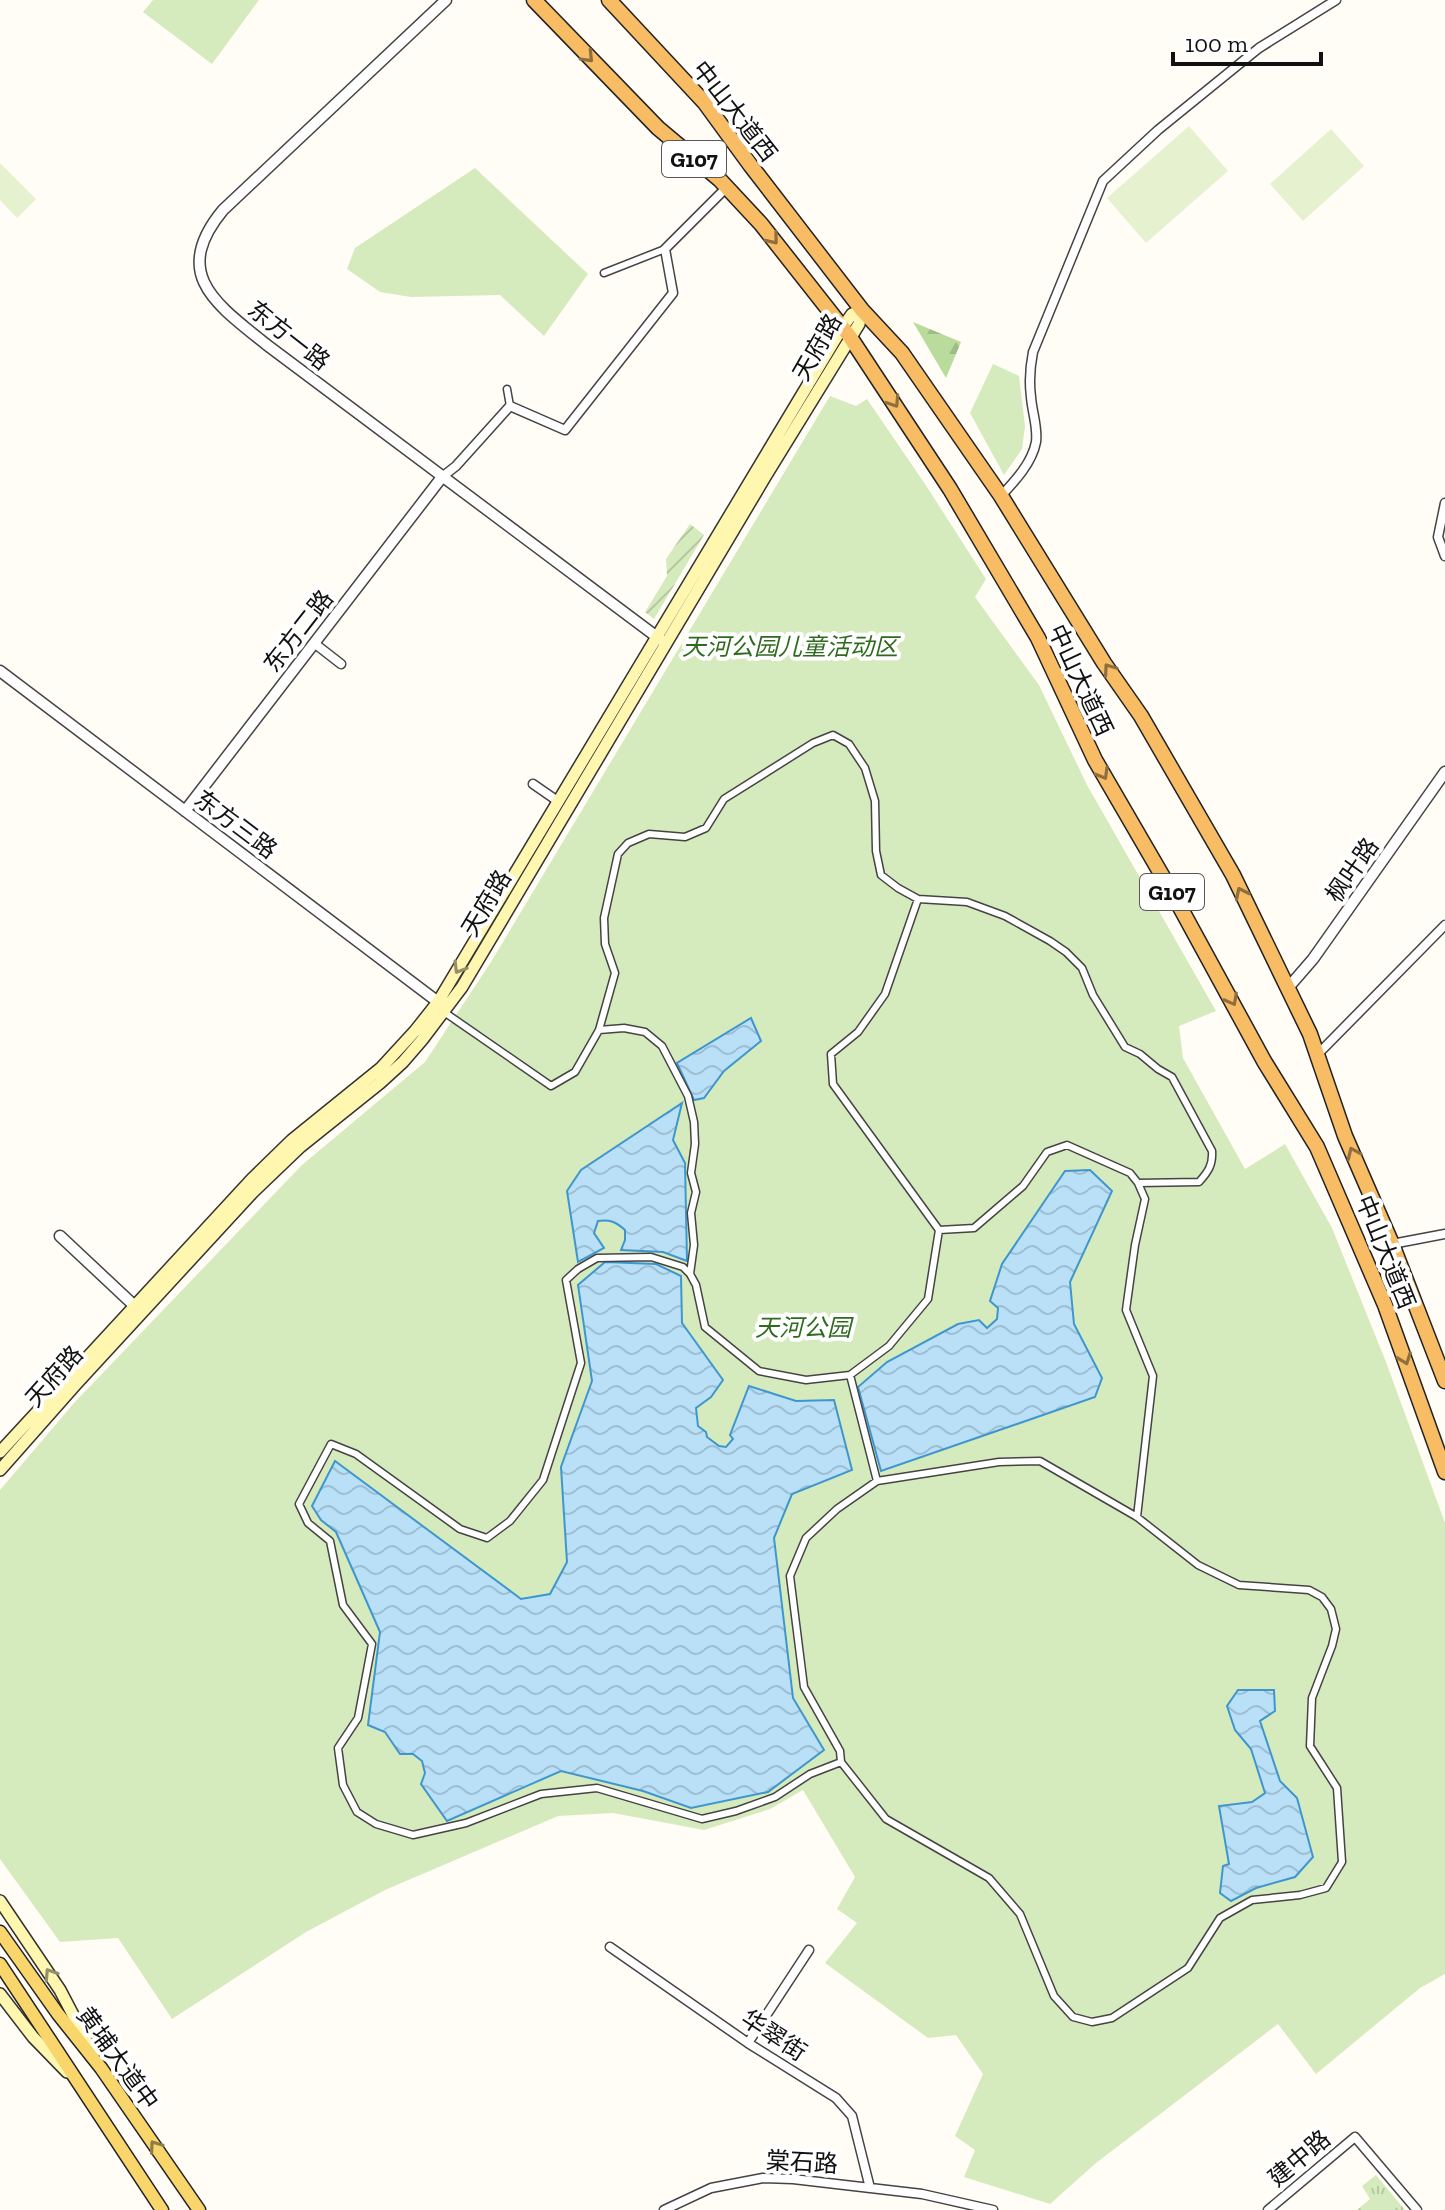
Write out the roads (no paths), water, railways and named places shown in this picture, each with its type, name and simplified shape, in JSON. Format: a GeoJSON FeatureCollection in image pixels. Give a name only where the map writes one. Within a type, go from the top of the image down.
{"type":"FeatureCollection","features":[{"type":"Feature","properties":{"kind":"highway","name":"中山大道西"},"geometry":{"type":"LineString","coordinates":[[534,0],[658,128],[727,187],[761,224],[846,333],[950,489],[1050,660],[1095,760],[1264,1061],[1308,1130],[1374,1279],[1445,1472]]}},
{"type":"Feature","properties":{"kind":"highway","name":"中山大道西"},"geometry":{"type":"LineString","coordinates":[[609,0],[705,103],[862,310],[902,353],[1001,496],[1104,663],[1141,716],[1233,875],[1318,1054],[1342,1127],[1445,1381]]}},
{"type":"Feature","properties":{"kind":"main road","name":"天府路"},"geometry":{"type":"LineString","coordinates":[[443,1007],[462,987],[662,640],[846,333],[852,314],[862,310]]}},
{"type":"Feature","properties":{"kind":"main road","name":"天府路"},"geometry":{"type":"LineString","coordinates":[[0,1452],[269,1176],[392,1072],[422,1040],[559,802],[662,640]]}},
{"type":"Feature","properties":{"kind":"main road","name":"天府路"},"geometry":{"type":"LineString","coordinates":[[0,1470],[138,1309]]}},
{"type":"Feature","properties":{"kind":"main road"},"geometry":{"type":"LineString","coordinates":[[0,1901],[60,1990],[101,2068]]}},
{"type":"Feature","properties":{"kind":"main road","name":"黄埔大道中"},"geometry":{"type":"LineString","coordinates":[[0,1932],[101,2068],[199,2210]]}},
{"type":"Feature","properties":{"kind":"main road","name":"黄埔大道中"},"geometry":{"type":"LineString","coordinates":[[0,1964],[162,2210]]}},
{"type":"Feature","properties":{"kind":"main road"},"geometry":{"type":"LineString","coordinates":[[0,1994],[28,2032],[77,2081]]}},
{"type":"Feature","properties":{"kind":"street","name":"东方一路"},"geometry":{"type":"LineString","coordinates":[[446,0],[210,225],[199,257],[204,285],[212,299],[234,319],[662,640]]}},
{"type":"Feature","properties":{"kind":"street"},"geometry":{"type":"LineString","coordinates":[[1001,496],[1032,454],[1037,432],[1030,393],[1029,373],[1033,352],[1103,181],[1158,130],[1259,48],[1336,0]]}},
{"type":"Feature","properties":{"kind":"street"},"geometry":{"type":"LineString","coordinates":[[604,273],[666,247],[727,187]]}},
{"type":"Feature","properties":{"kind":"street"},"geometry":{"type":"LineString","coordinates":[[510,406],[565,430],[673,293],[666,247]]}},
{"type":"Feature","properties":{"kind":"street"},"geometry":{"type":"LineString","coordinates":[[507,389],[510,406]]}},
{"type":"Feature","properties":{"kind":"street"},"geometry":{"type":"LineString","coordinates":[[442,477],[456,466],[510,406]]}},
{"type":"Feature","properties":{"kind":"street","name":"东方二路"},"geometry":{"type":"LineString","coordinates":[[185,811],[442,477]]}},
{"type":"Feature","properties":{"kind":"street"},"geometry":{"type":"LineString","coordinates":[[1445,503],[1438,537],[1445,556]]}},
{"type":"Feature","properties":{"kind":"street"},"geometry":{"type":"LineString","coordinates":[[314,643],[341,664]]}},
{"type":"Feature","properties":{"kind":"street","name":"东方三路"},"geometry":{"type":"LineString","coordinates":[[0,671],[443,1007]]}},
{"type":"Feature","properties":{"kind":"street"},"geometry":{"type":"LineString","coordinates":[[443,1007],[551,1086],[575,1072],[599,1030],[615,973],[605,944],[604,918],[618,854],[628,843],[649,834],[685,837],[706,828],[724,799],[813,743],[833,735],[849,744],[865,768],[875,801],[876,851],[881,875],[918,899],[967,902],[1005,916],[1066,952],[1082,968],[1093,995],[1125,1047],[1172,1077],[1212,1151],[1212,1161],[1208,1173],[1199,1182],[1138,1183]]}},
{"type":"Feature","properties":{"kind":"street","name":"枫叶路"},"geometry":{"type":"LineString","coordinates":[[1287,989],[1313,959],[1445,772]]}},
{"type":"Feature","properties":{"kind":"street"},"geometry":{"type":"LineString","coordinates":[[533,784],[559,802]]}},
{"type":"Feature","properties":{"kind":"street"},"geometry":{"type":"LineString","coordinates":[[841,1762],[810,1774],[775,1797],[702,1819],[597,1788],[541,1794],[466,1823],[413,1835],[376,1824],[357,1812],[343,1785],[338,1748],[358,1718],[372,1644],[343,1605],[330,1541],[308,1523],[299,1504],[331,1444],[356,1454],[460,1529],[487,1538],[510,1521],[543,1480],[581,1363],[566,1280],[597,1258],[651,1257],[683,1267],[696,1285],[705,1327],[759,1371],[806,1380],[850,1375],[889,1346],[928,1299],[939,1230],[833,1084],[831,1054],[858,1032],[885,994],[918,899]]}},
{"type":"Feature","properties":{"kind":"street"},"geometry":{"type":"LineString","coordinates":[[1318,1054],[1445,925]]}},
{"type":"Feature","properties":{"kind":"street"},"geometry":{"type":"LineString","coordinates":[[599,1030],[624,1028],[645,1032],[662,1046],[688,1096],[694,1122],[691,1173],[696,1192],[691,1213],[694,1245],[690,1274]]}},
{"type":"Feature","properties":{"kind":"street"},"geometry":{"type":"LineString","coordinates":[[939,1230],[974,1228],[1023,1186],[1047,1152],[1067,1145],[1130,1173],[1138,1183],[1145,1199],[1126,1310],[1153,1376],[1137,1517]]}},
{"type":"Feature","properties":{"kind":"street"},"geometry":{"type":"LineString","coordinates":[[1392,1244],[1445,1234]]}},
{"type":"Feature","properties":{"kind":"street"},"geometry":{"type":"LineString","coordinates":[[60,1236],[138,1309]]}},
{"type":"Feature","properties":{"kind":"street"},"geometry":{"type":"LineString","coordinates":[[850,1375],[877,1481]]}},
{"type":"Feature","properties":{"kind":"street"},"geometry":{"type":"LineString","coordinates":[[1040,1461],[1137,1517],[1198,1565],[1239,1585],[1309,1590],[1322,1597],[1331,1609],[1336,1629],[1312,1698],[1310,1746],[1337,1788],[1342,1862],[1326,1888],[1300,1895],[1252,1900],[1220,1918],[1188,1968],[1112,2018],[1092,2022],[1073,2017],[1054,1996],[1020,1914],[989,1878],[886,1819],[841,1762],[840,1751],[804,1687],[790,1576],[806,1538],[837,1509],[877,1481],[999,1462],[1040,1461]]}},
{"type":"Feature","properties":{"kind":"street","name":"华翠街"},"geometry":{"type":"LineString","coordinates":[[610,1947],[748,2043],[836,2098],[852,2116],[870,2188]]}},
{"type":"Feature","properties":{"kind":"street"},"geometry":{"type":"LineString","coordinates":[[748,2043],[809,1950]]}},
{"type":"Feature","properties":{"kind":"street","name":"建中路"},"geometry":{"type":"LineString","coordinates":[[1268,2210],[1355,2137],[1417,2210]]}},
{"type":"Feature","properties":{"kind":"street","name":"棠石路"},"geometry":{"type":"LineString","coordinates":[[664,2210],[711,2188],[763,2178],[922,2194],[993,2210]]}},
{"type":"Feature","properties":{"kind":"water"},"geometry":{"type":"Polygon","coordinates":[[[751,1018],[761,1041],[724,1071],[704,1098],[694,1100],[677,1063],[751,1018]]]}},
{"type":"Feature","properties":{"kind":"water"},"geometry":{"type":"Polygon","coordinates":[[[682,1103],[673,1140],[685,1163],[687,1261],[663,1252],[621,1250],[625,1230],[606,1220],[598,1221],[594,1233],[604,1248],[578,1262],[567,1191],[581,1170],[682,1103]]]}},
{"type":"Feature","properties":{"kind":"water"},"geometry":{"type":"Polygon","coordinates":[[[1090,1170],[1112,1191],[1070,1282],[1074,1324],[1102,1378],[1095,1397],[881,1471],[858,1387],[887,1362],[958,1324],[979,1320],[987,1328],[997,1319],[998,1308],[990,1301],[1002,1264],[1065,1171],[1090,1170]]]}},
{"type":"Feature","properties":{"kind":"water"},"geometry":{"type":"Polygon","coordinates":[[[605,1262],[656,1264],[681,1276],[682,1323],[723,1380],[711,1397],[696,1408],[698,1426],[719,1446],[726,1447],[733,1439],[730,1435],[749,1386],[796,1401],[834,1400],[852,1470],[792,1494],[774,1538],[793,1698],[824,1750],[768,1792],[691,1808],[643,1791],[561,1771],[447,1821],[421,1784],[425,1773],[422,1761],[413,1754],[400,1754],[385,1732],[368,1725],[380,1632],[336,1532],[321,1520],[312,1506],[335,1461],[521,1599],[550,1594],[567,1562],[561,1467],[592,1381],[578,1285],[605,1262]]]}},
{"type":"Feature","properties":{"kind":"water"},"geometry":{"type":"Polygon","coordinates":[[[1238,1690],[1274,1690],[1275,1711],[1260,1721],[1280,1781],[1297,1798],[1313,1857],[1295,1877],[1256,1888],[1231,1901],[1220,1893],[1223,1866],[1229,1864],[1219,1806],[1252,1802],[1265,1793],[1251,1749],[1235,1730],[1227,1706],[1238,1690]]]}},
{"type":"Feature","properties":{"kind":"park label","name":"天河公园儿童活动区"},"geometry":{"type":"Point","coordinates":[790,646]}},
{"type":"Feature","properties":{"kind":"park label","name":"天河公园"},"geometry":{"type":"Point","coordinates":[803,1327]}}]}
